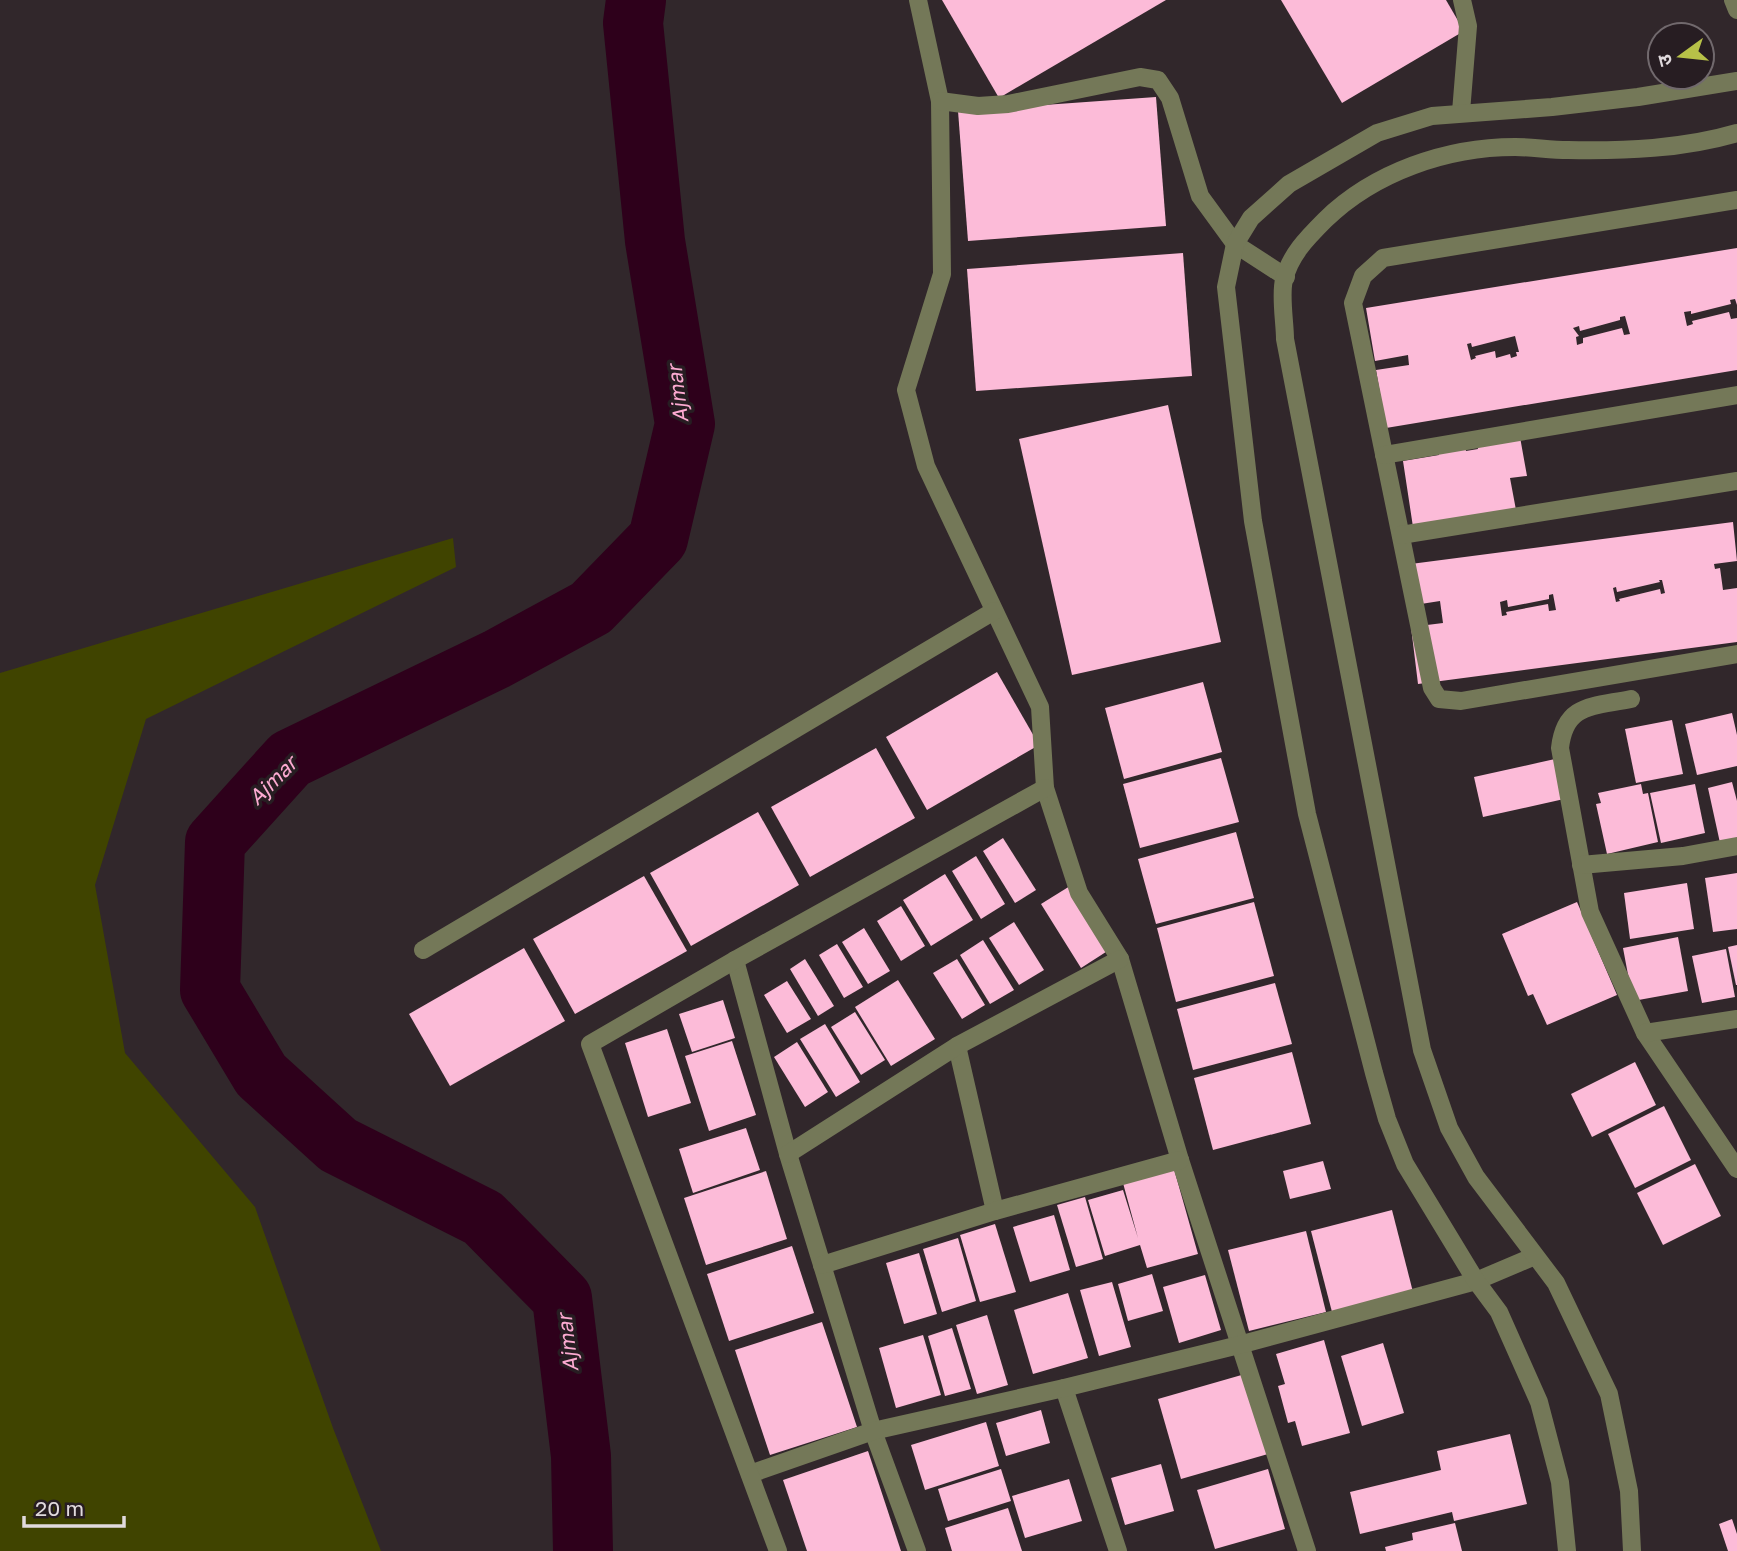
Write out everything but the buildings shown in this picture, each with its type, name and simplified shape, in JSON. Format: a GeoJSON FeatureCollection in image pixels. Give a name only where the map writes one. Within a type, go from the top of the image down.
{"type":"FeatureCollection","features":[{"type":"Feature","properties":{"kind":"street"},"geometry":{"type":"LineString","coordinates":[[918,0],[940,102],[942,274],[906,390],[926,466],[1040,707],[1045,788],[1079,894],[1120,959],[1238,1345],[1307,1551]]}},
{"type":"Feature","properties":{"kind":"street"},"geometry":{"type":"LineString","coordinates":[[1461,112],[1468,26],[1462,0]]}},
{"type":"Feature","properties":{"kind":"street"},"geometry":{"type":"LineString","coordinates":[[1733,0],[1737,10]]}},
{"type":"Feature","properties":{"kind":"street"},"geometry":{"type":"LineString","coordinates":[[940,102],[978,106],[1008,104],[1140,77],[1158,80],[1170,98],[1199,196],[1236,244],[1286,277]]}},
{"type":"Feature","properties":{"kind":"street"},"geometry":{"type":"LineString","coordinates":[[1567,1551],[1560,1482],[1539,1402],[1499,1312],[1476,1281],[1405,1164],[1387,1119],[1307,814],[1251,507],[1226,287],[1236,244],[1251,218],[1289,184],[1377,133],[1432,116],[1638,97],[1737,80]]}},
{"type":"Feature","properties":{"kind":"street"},"geometry":{"type":"LineString","coordinates":[[1632,1551],[1629,1491],[1609,1394],[1556,1283],[1476,1177],[1462,1152],[1449,1128],[1422,1050],[1285,339],[1283,282],[1300,245],[1342,203],[1395,173],[1433,158],[1464,151],[1514,147],[1567,150],[1660,148],[1737,133]]}},
{"type":"Feature","properties":{"kind":"street"},"geometry":{"type":"LineString","coordinates":[[1737,200],[1383,258],[1363,276],[1353,303],[1432,688],[1439,699],[1461,701],[1737,654]]}},
{"type":"Feature","properties":{"kind":"street"},"geometry":{"type":"LineString","coordinates":[[1384,455],[1737,395]]}},
{"type":"Feature","properties":{"kind":"street"},"geometry":{"type":"LineString","coordinates":[[1401,535],[1737,481]]}},
{"type":"Feature","properties":{"kind":"street"},"geometry":{"type":"LineString","coordinates":[[422,950],[994,611]]}},
{"type":"Feature","properties":{"kind":"street"},"geometry":{"type":"LineString","coordinates":[[1631,699],[1578,710],[1562,729],[1560,748],[1590,912],[1645,1033],[1737,1169]]}},
{"type":"Feature","properties":{"kind":"street"},"geometry":{"type":"LineString","coordinates":[[778,1551],[590,1044],[735,960],[1045,788]]}},
{"type":"Feature","properties":{"kind":"street"},"geometry":{"type":"LineString","coordinates":[[1581,865],[1683,856],[1737,846]]}},
{"type":"Feature","properties":{"kind":"street"},"geometry":{"type":"LineString","coordinates":[[788,1154],[957,1046],[1120,959]]}},
{"type":"Feature","properties":{"kind":"street"},"geometry":{"type":"LineString","coordinates":[[735,960],[788,1154],[873,1431],[917,1551]]}},
{"type":"Feature","properties":{"kind":"street"},"geometry":{"type":"LineString","coordinates":[[1645,1033],[1737,1019]]}},
{"type":"Feature","properties":{"kind":"street"},"geometry":{"type":"LineString","coordinates":[[957,1046],[995,1211]]}},
{"type":"Feature","properties":{"kind":"street"},"geometry":{"type":"LineString","coordinates":[[822,1265],[995,1211],[1180,1160]]}},
{"type":"Feature","properties":{"kind":"street"},"geometry":{"type":"LineString","coordinates":[[750,1474],[873,1431],[1238,1345],[1476,1281],[1535,1256]]}},
{"type":"Feature","properties":{"kind":"street"},"geometry":{"type":"LineString","coordinates":[[1064,1388],[1118,1551]]}},
{"type":"Feature","properties":{"kind":"shaded area"},"geometry":{"type":"Polygon","coordinates":[[[453,538],[456,567],[146,719],[95,885],[125,1053],[255,1207],[333,1428],[381,1551],[0,1551],[0,673],[453,538]]]}},
{"type":"Feature","properties":{"kind":"waterway","name":"Ajmar"},"geometry":{"type":"LineString","coordinates":[[583,1551],[581,1456],[562,1298],[483,1218],[338,1145],[261,1075],[210,990],[215,842],[290,759],[497,659],[591,608],[658,539],[685,424],[655,241],[633,23],[636,0]]}}]}
